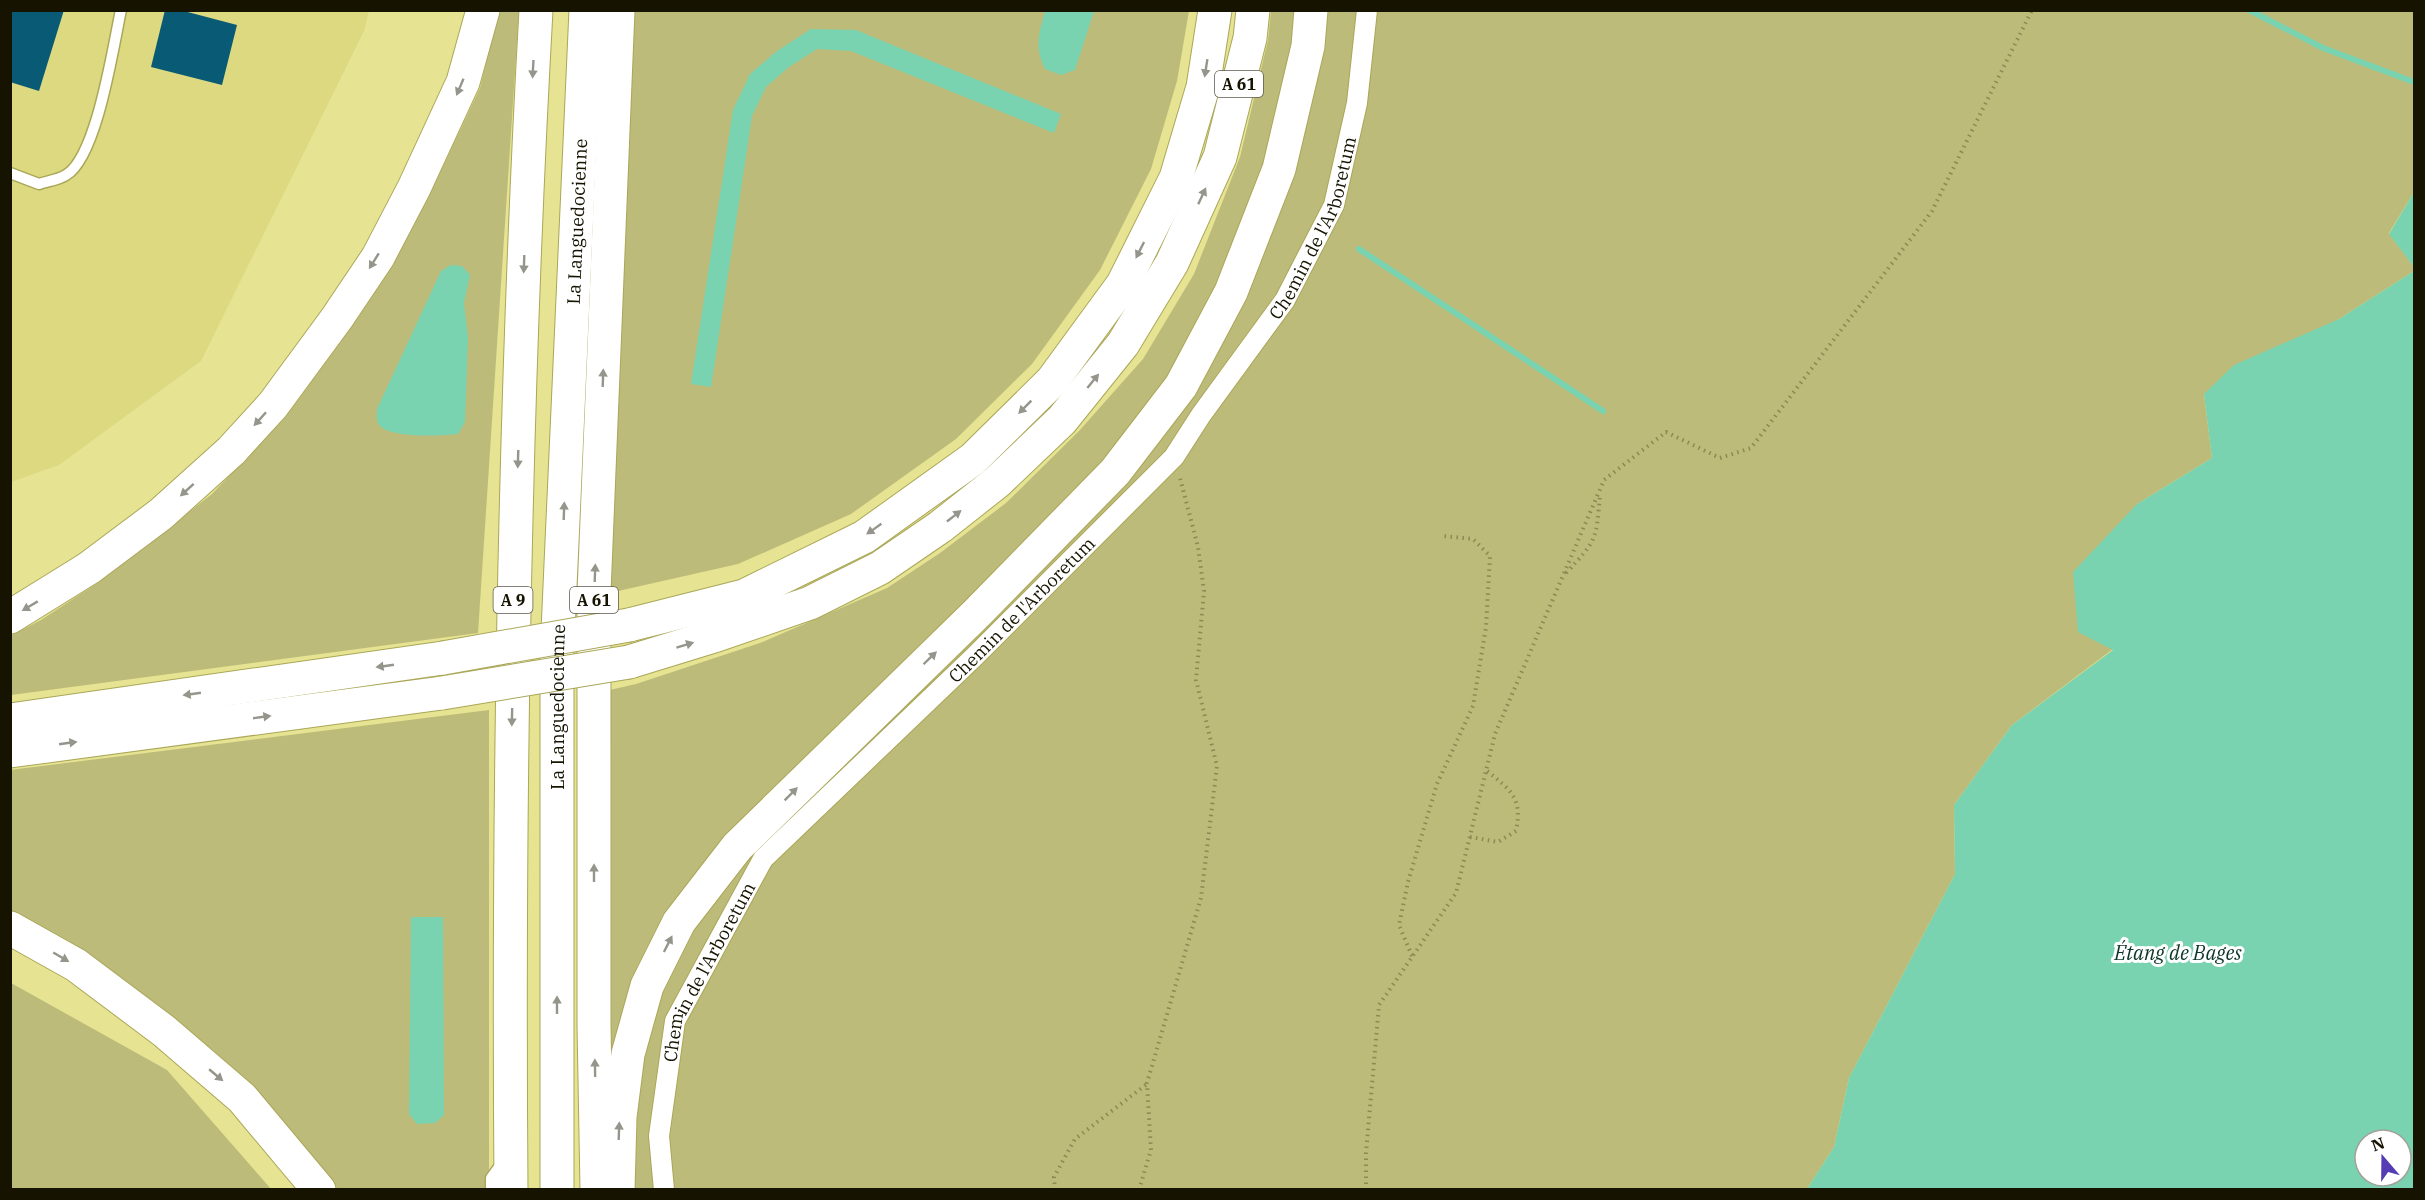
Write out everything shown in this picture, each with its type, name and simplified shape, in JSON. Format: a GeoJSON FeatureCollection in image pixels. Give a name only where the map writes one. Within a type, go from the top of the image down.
{"type":"FeatureCollection","features":[{"type":"Feature","properties":{"kind":"highway"},"geometry":{"type":"LineString","coordinates":[[10,617],[89,568],[161,514],[231,451],[273,405],[337,318],[378,256],[414,188],[463,82],[483,10]]}},
{"type":"Feature","properties":{"kind":"highway","name":"A 9"},"geometry":{"type":"LineString","coordinates":[[511,1190],[509,902],[514,582],[527,177],[536,10]]}},
{"type":"Feature","properties":{"kind":"highway","name":"La Languedocienne"},"geometry":{"type":"LineString","coordinates":[[557,1190],[558,653],[586,10]]}},
{"type":"Feature","properties":{"kind":"highway","name":"A 61"},"geometry":{"type":"LineString","coordinates":[[597,1190],[594,1025],[594,592],[618,10]]}},
{"type":"Feature","properties":{"kind":"highway","name":"A 61"},"geometry":{"type":"LineString","coordinates":[[10,720],[443,658],[629,625],[744,596],[864,537],[973,459],[1052,381],[1123,284],[1176,178],[1203,87],[1215,10]]}},
{"type":"Feature","properties":{"kind":"highway","name":"A 61"},"geometry":{"type":"LineString","coordinates":[[10,751],[442,693],[629,662],[810,603],[879,568],[940,527],[997,482],[1062,420],[1123,344],[1172,263],[1220,157],[1250,38],[1253,10]]}},
{"type":"Feature","properties":{"kind":"highway"},"geometry":{"type":"LineString","coordinates":[[618,1190],[620,1117],[628,1054],[647,986],[679,922],[737,848],[976,614],[1115,472],[1181,386],[1231,292],[1279,170],[1308,46],[1311,10]]}},
{"type":"Feature","properties":{"kind":"highway"},"geometry":{"type":"LineString","coordinates":[[10,928],[76,965],[164,1031],[242,1098],[319,1190]]}},
{"type":"Feature","properties":{"kind":"street","name":"Chemin de l'Arboretum"},"geometry":{"type":"LineString","coordinates":[[664,1190],[659,1136],[675,1021],[763,860],[958,673],[1174,457],[1201,415],[1285,300],[1334,205],[1357,103],[1367,10]]}},
{"type":"Feature","properties":{"kind":"lane"},"geometry":{"type":"LineString","coordinates":[[10,173],[39,184],[67,175],[83,157],[94,129],[121,10]]}},
{"type":"Feature","properties":{"kind":"lane"},"geometry":{"type":"LineString","coordinates":[[491,1190],[491,1178],[511,1151]]}},
{"type":"Feature","properties":{"kind":"path"},"geometry":{"type":"LineString","coordinates":[[1366,1190],[1366,1153],[1379,1005],[1456,893],[1495,734],[1604,480],[1666,432],[1720,458],[1751,448],[1932,211],[2032,10]]}},
{"type":"Feature","properties":{"kind":"path"},"geometry":{"type":"LineString","coordinates":[[1139,1190],[1151,1150],[1147,1083],[1201,898],[1217,766],[1196,680],[1204,591],[1198,547],[1174,457]]}},
{"type":"Feature","properties":{"kind":"path"},"geometry":{"type":"LineString","coordinates":[[1563,575],[1590,548],[1597,533],[1600,490]]}},
{"type":"Feature","properties":{"kind":"path"},"geometry":{"type":"LineString","coordinates":[[1412,957],[1399,925],[1408,882],[1437,784],[1473,706],[1486,627],[1490,556],[1473,539],[1443,536]]}},
{"type":"Feature","properties":{"kind":"path"},"geometry":{"type":"LineString","coordinates":[[1470,837],[1498,842],[1516,831],[1520,815],[1513,792],[1486,770]]}},
{"type":"Feature","properties":{"kind":"path"},"geometry":{"type":"LineString","coordinates":[[1055,1190],[1054,1177],[1075,1139],[1147,1083]]}},
{"type":"Feature","properties":{"kind":"shaded area"},"geometry":{"type":"Polygon","coordinates":[[[10,11],[369,11],[364,31],[201,361],[59,465],[11,482],[10,11]]]}},
{"type":"Feature","properties":{"kind":"shaded area"},"geometry":{"type":"Polygon","coordinates":[[[499,11],[519,11],[478,633],[11,695],[10,636],[41,620],[99,582],[212,494],[286,416],[351,328],[393,265],[429,196],[480,88],[499,11]]]}},
{"type":"Feature","properties":{"kind":"shaded area"},"geometry":{"type":"Polygon","coordinates":[[[631,11],[1189,11],[1177,81],[1151,169],[1100,270],[1032,364],[956,439],[851,514],[738,564],[596,596],[631,11]]]}},
{"type":"Feature","properties":{"kind":"shaded area"},"geometry":{"type":"Polygon","coordinates":[[[1271,11],[2414,11],[2414,192],[2389,233],[2414,267],[2414,271],[2339,319],[2204,394],[2212,458],[2137,504],[2113,649],[2012,725],[1954,805],[1955,874],[1849,1078],[1834,1147],[1807,1189],[583,1190],[588,695],[636,684],[760,643],[887,588],[940,553],[1006,503],[1079,431],[1143,359],[1194,274],[1240,157],[1268,40],[1271,11]]]}},
{"type":"Feature","properties":{"kind":"shaded area"},"geometry":{"type":"Polygon","coordinates":[[[489,710],[489,1189],[333,1189],[11,915],[10,770],[489,710]]]}},
{"type":"Feature","properties":{"kind":"shaded area"},"geometry":{"type":"Polygon","coordinates":[[[11,983],[167,1070],[271,1189],[11,1189],[11,983]]]}},
{"type":"Feature","properties":{"kind":"water"},"geometry":{"type":"Polygon","coordinates":[[[1045,11],[1094,11],[1075,70],[1061,75],[1045,69],[1039,47],[1039,33],[1045,11]]]}},
{"type":"Feature","properties":{"kind":"water"},"geometry":{"type":"Polygon","coordinates":[[[811,29],[856,30],[1061,114],[1054,133],[851,51],[817,49],[789,67],[766,87],[752,116],[711,387],[691,384],[733,110],[750,74],[777,51],[811,29]]]}},
{"type":"Feature","properties":{"kind":"water"},"geometry":{"type":"Polygon","coordinates":[[[2414,192],[2414,267],[2389,234],[2414,192]]]}},
{"type":"Feature","properties":{"kind":"water"},"geometry":{"type":"Polygon","coordinates":[[[451,265],[462,266],[470,275],[464,303],[468,338],[465,422],[458,434],[415,435],[391,432],[378,423],[377,409],[441,271],[451,265]]]}},
{"type":"Feature","properties":{"kind":"water","name":"Étang de Bages"},"geometry":{"type":"Polygon","coordinates":[[[2414,271],[2414,1189],[1807,1189],[1834,1147],[1849,1078],[1955,874],[1954,805],[2012,725],[2113,650],[2078,632],[2073,572],[2137,504],[2212,458],[2204,394],[2234,365],[2339,319],[2414,271]]]}},
{"type":"Feature","properties":{"kind":"water"},"geometry":{"type":"Polygon","coordinates":[[[411,917],[443,917],[444,1115],[435,1123],[417,1124],[409,1114],[411,917]]]}},
{"type":"Feature","properties":{"kind":"building"},"geometry":{"type":"Polygon","coordinates":[[[10,10],[64,10],[39,91],[10,82],[10,10]]]}},
{"type":"Feature","properties":{"kind":"building"},"geometry":{"type":"Polygon","coordinates":[[[165,10],[180,10],[237,25],[222,85],[151,67],[165,10]]]}},
{"type":"Feature","properties":{"kind":"waterway"},"geometry":{"type":"LineString","coordinates":[[2249,10],[2323,48],[2414,82]]}},
{"type":"Feature","properties":{"kind":"waterway"},"geometry":{"type":"LineString","coordinates":[[1359,249],[1603,411]]}}]}
